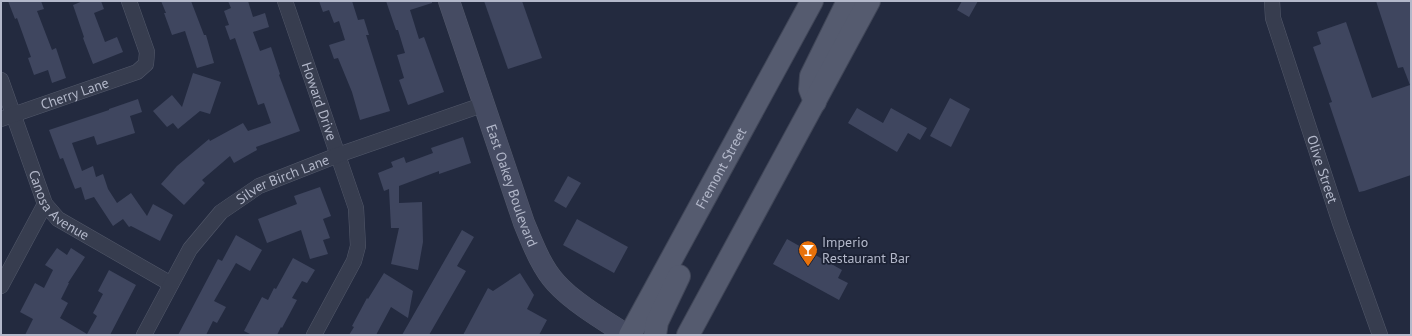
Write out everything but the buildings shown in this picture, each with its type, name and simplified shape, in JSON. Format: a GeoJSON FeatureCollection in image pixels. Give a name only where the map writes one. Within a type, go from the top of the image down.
{"type":"FeatureCollection","features":[{"type":"Feature","properties":{"kind":"main road","name":"Fremont Street"},"geometry":{"type":"LineString","coordinates":[[630,335],[812,1]]}},
{"type":"Feature","properties":{"kind":"main road"},"geometry":{"type":"LineString","coordinates":[[815,102],[810,89],[811,76],[848,1]]}},
{"type":"Feature","properties":{"kind":"main road"},"geometry":{"type":"LineString","coordinates":[[688,335],[869,1]]}},
{"type":"Feature","properties":{"kind":"main road"},"geometry":{"type":"LineString","coordinates":[[655,335],[657,322],[679,275],[687,253],[684,236]]}},
{"type":"Feature","properties":{"kind":"street","name":"Cherry Lane"},"geometry":{"type":"LineString","coordinates":[[7,117],[137,72],[146,64],[147,52],[130,1]]}},
{"type":"Feature","properties":{"kind":"street","name":"Howard Drive"},"geometry":{"type":"LineString","coordinates":[[285,1],[356,208],[358,246],[354,261],[314,335]]}},
{"type":"Feature","properties":{"kind":"street","name":"East Oakey Boulevard"},"geometry":{"type":"LineString","coordinates":[[449,1],[524,223],[538,255],[554,282],[568,294],[627,335]]}},
{"type":"Feature","properties":{"kind":"street","name":"Olive Street"},"geometry":{"type":"LineString","coordinates":[[1272,1],[1273,18],[1340,223],[1380,335]]}},
{"type":"Feature","properties":{"kind":"street","name":"Canosa Avenue"},"geometry":{"type":"LineString","coordinates":[[1,80],[7,117],[45,204],[58,219],[171,284]]}},
{"type":"Feature","properties":{"kind":"street","name":"Silver Birch Lane"},"geometry":{"type":"LineString","coordinates":[[144,335],[190,249],[221,212],[259,186],[338,154],[485,104]]}},
{"type":"Feature","properties":{"kind":"street"},"geometry":{"type":"LineString","coordinates":[[1,286],[45,204]]}},
{"type":"Feature","properties":{"kind":"place","name":"Imperio Restaurant Bar"},"geometry":{"type":"Point","coordinates":[808,267]}}]}
